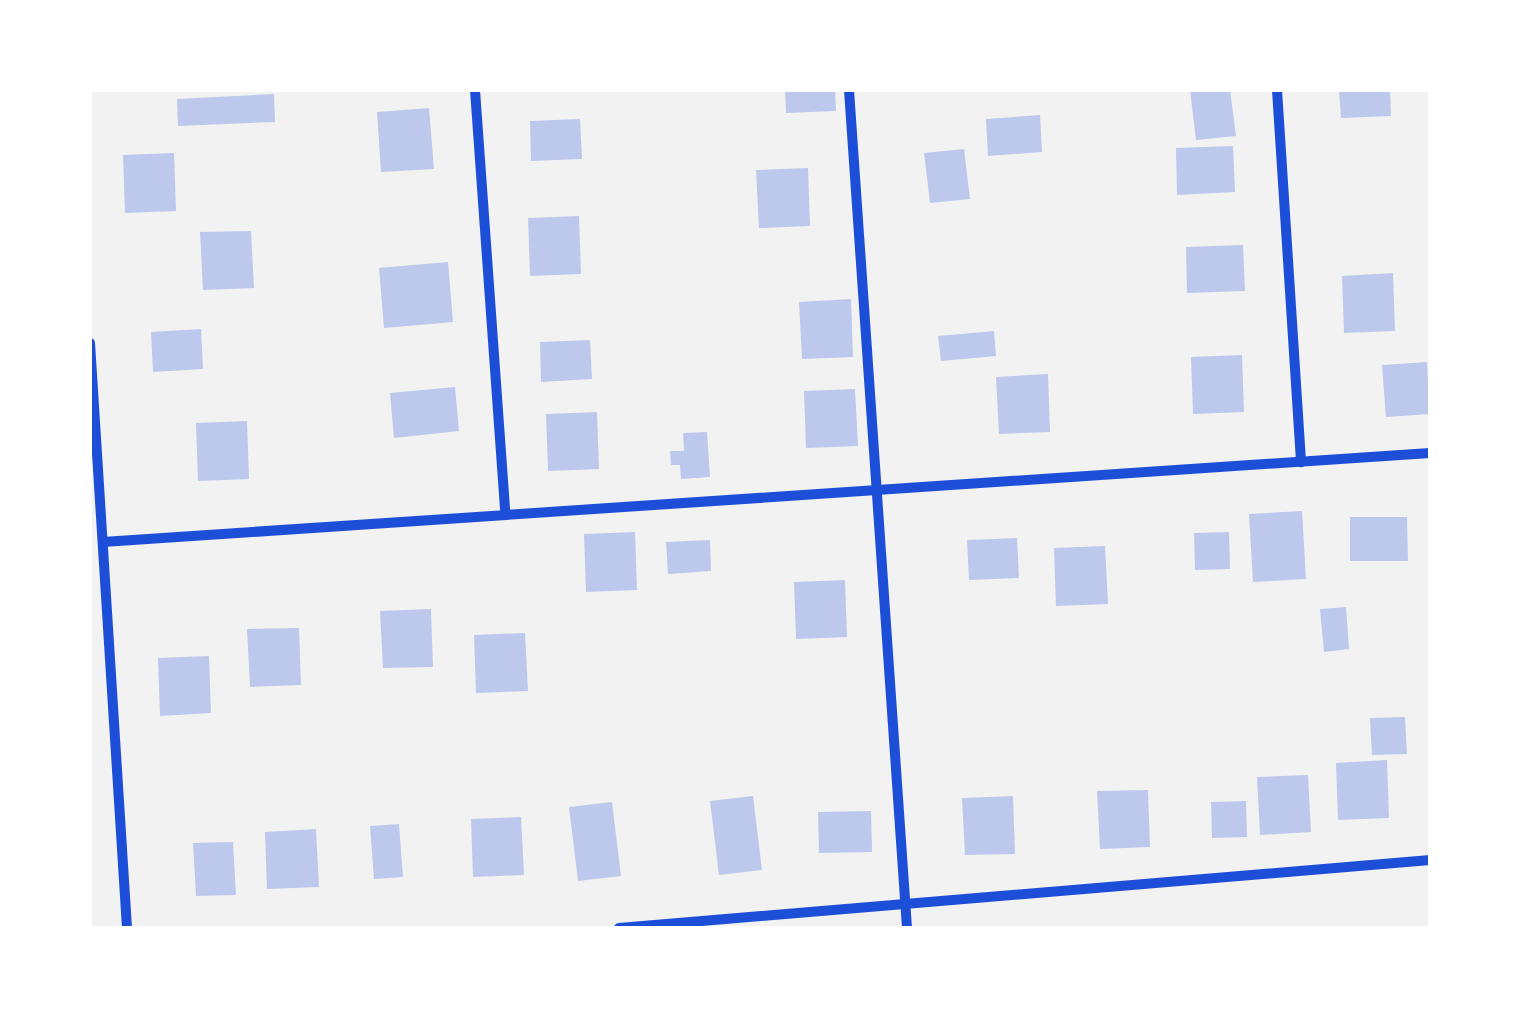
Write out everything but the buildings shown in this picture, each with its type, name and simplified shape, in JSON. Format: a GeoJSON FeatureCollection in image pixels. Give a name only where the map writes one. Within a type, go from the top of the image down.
{"type":"FeatureCollection","features":[{"type":"Feature","properties":{"kind":"street"},"geometry":{"type":"LineString","coordinates":[[476,90],[505,513]]}},
{"type":"Feature","properties":{"kind":"street"},"geometry":{"type":"LineString","coordinates":[[849,90],[908,928]]}},
{"type":"Feature","properties":{"kind":"street"},"geometry":{"type":"LineString","coordinates":[[1277,90],[1302,462]]}},
{"type":"Feature","properties":{"kind":"street"},"geometry":{"type":"LineString","coordinates":[[90,343],[127,928]]}},
{"type":"Feature","properties":{"kind":"street"},"geometry":{"type":"LineString","coordinates":[[104,542],[1430,453]]}},
{"type":"Feature","properties":{"kind":"street"},"geometry":{"type":"LineString","coordinates":[[619,928],[1430,860]]}}]}
